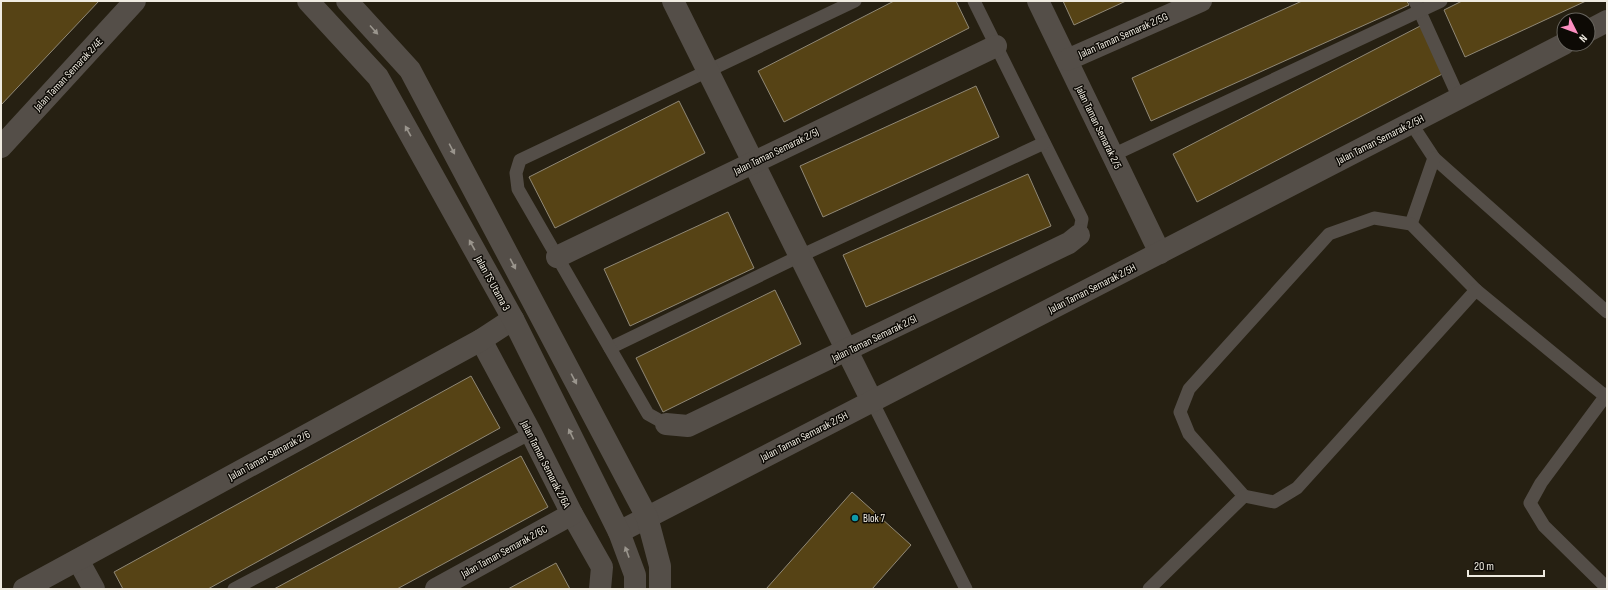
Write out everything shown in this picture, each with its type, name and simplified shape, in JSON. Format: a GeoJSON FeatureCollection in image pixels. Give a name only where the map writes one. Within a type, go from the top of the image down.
{"type":"FeatureCollection","features":[{"type":"Feature","properties":{"kind":"street","name":"Jalan Taman Semarak 2/4E"},"geometry":{"type":"LineString","coordinates":[[1,146],[135,1]]}},
{"type":"Feature","properties":{"kind":"street","name":"Jalan TS Utama 3"},"geometry":{"type":"LineString","coordinates":[[308,1],[378,77],[513,319],[619,532],[635,575],[635,589]]}},
{"type":"Feature","properties":{"kind":"street"},"geometry":{"type":"LineString","coordinates":[[348,1],[410,70],[647,518],[660,566],[660,589]]}},
{"type":"Feature","properties":{"kind":"street"},"geometry":{"type":"LineString","coordinates":[[673,1],[872,401]]}},
{"type":"Feature","properties":{"kind":"street","name":"Jalan Taman Semarak 2/5"},"geometry":{"type":"LineString","coordinates":[[1038,1],[1160,253]]}},
{"type":"Feature","properties":{"kind":"street","name":"Jalan Taman Semarak 2/5G"},"geometry":{"type":"LineString","coordinates":[[1067,60],[1201,1]]}},
{"type":"Feature","properties":{"kind":"street"},"geometry":{"type":"LineString","coordinates":[[1596,27],[1607,21]]}},
{"type":"Feature","properties":{"kind":"street","name":"Jalan Taman Semarak 2/5J"},"geometry":{"type":"LineString","coordinates":[[557,257],[996,46]]}},
{"type":"Feature","properties":{"kind":"street","name":"Jalan Taman Semarak 2/5H"},"geometry":{"type":"LineString","coordinates":[[619,532],[1556,48]]}},
{"type":"Feature","properties":{"kind":"street","name":"Jalan Taman Semarak 2/5I"},"geometry":{"type":"LineString","coordinates":[[666,424],[688,426],[1069,244],[1079,235]]}},
{"type":"Feature","properties":{"kind":"street","name":"Jalan Taman Semarak 2/6"},"geometry":{"type":"LineString","coordinates":[[24,589],[481,340],[513,319]]}},
{"type":"Feature","properties":{"kind":"street","name":"Jalan Taman Semarak 2/6A"},"geometry":{"type":"LineString","coordinates":[[481,340],[531,433],[572,514],[602,567],[600,589]]}},
{"type":"Feature","properties":{"kind":"street","name":"Jalan Taman Semarak 2/6C"},"geometry":{"type":"LineString","coordinates":[[436,589],[572,514]]}},
{"type":"Feature","properties":{"kind":"street"},"geometry":{"type":"LineString","coordinates":[[78,560],[94,589]]}},
{"type":"Feature","properties":{"kind":"lane"},"geometry":{"type":"LineString","coordinates":[[666,424],[648,414],[518,189],[516,173],[520,160],[855,1]]}},
{"type":"Feature","properties":{"kind":"lane"},"geometry":{"type":"LineString","coordinates":[[974,1],[1082,219],[1079,235]]}},
{"type":"Feature","properties":{"kind":"lane"},"geometry":{"type":"LineString","coordinates":[[1113,155],[1418,6],[1441,1]]}},
{"type":"Feature","properties":{"kind":"lane"},"geometry":{"type":"LineString","coordinates":[[1418,6],[1459,98]]}},
{"type":"Feature","properties":{"kind":"lane"},"geometry":{"type":"LineString","coordinates":[[1411,123],[1434,158],[1607,312]]}},
{"type":"Feature","properties":{"kind":"lane"},"geometry":{"type":"LineString","coordinates":[[610,348],[800,256],[1044,143]]}},
{"type":"Feature","properties":{"kind":"lane"},"geometry":{"type":"LineString","coordinates":[[1411,224],[1434,158]]}},
{"type":"Feature","properties":{"kind":"lane"},"geometry":{"type":"LineString","coordinates":[[1476,290],[1297,488],[1274,502],[1244,496],[1189,434],[1180,412],[1190,389],[1329,234],[1374,218],[1411,224],[1476,290],[1606,395],[1541,483],[1530,504],[1544,526],[1607,588]]}},
{"type":"Feature","properties":{"kind":"lane"},"geometry":{"type":"LineString","coordinates":[[872,401],[962,587]]}},
{"type":"Feature","properties":{"kind":"lane"},"geometry":{"type":"LineString","coordinates":[[234,589],[531,433]]}},
{"type":"Feature","properties":{"kind":"lane"},"geometry":{"type":"LineString","coordinates":[[1150,589],[1244,496]]}},
{"type":"Feature","properties":{"kind":"building"},"geometry":{"type":"Polygon","coordinates":[[[1,1],[99,1],[1,105],[1,1]]]}},
{"type":"Feature","properties":{"kind":"building"},"geometry":{"type":"Polygon","coordinates":[[[894,1],[956,1],[969,28],[784,122],[758,71],[894,1]]]}},
{"type":"Feature","properties":{"kind":"building"},"geometry":{"type":"Polygon","coordinates":[[[1063,1],[1126,1],[1074,25],[1063,1]]]}},
{"type":"Feature","properties":{"kind":"building"},"geometry":{"type":"Polygon","coordinates":[[[1302,1],[1407,1],[1409,5],[1151,121],[1132,78],[1302,1]]]}},
{"type":"Feature","properties":{"kind":"building"},"geometry":{"type":"Polygon","coordinates":[[[1462,1],[1586,1],[1562,12],[1556,12],[1556,15],[1465,57],[1444,10],[1462,1]]]}},
{"type":"Feature","properties":{"kind":"building"},"geometry":{"type":"Polygon","coordinates":[[[1426,23],[1450,70],[1197,202],[1173,154],[1426,23]]]}},
{"type":"Feature","properties":{"kind":"building"},"geometry":{"type":"Polygon","coordinates":[[[976,86],[999,137],[823,217],[800,166],[976,86]]]}},
{"type":"Feature","properties":{"kind":"building"},"geometry":{"type":"Polygon","coordinates":[[[679,101],[705,153],[555,228],[529,177],[679,101]]]}},
{"type":"Feature","properties":{"kind":"building"},"geometry":{"type":"Polygon","coordinates":[[[1028,174],[1051,226],[866,307],[843,255],[1028,174]]]}},
{"type":"Feature","properties":{"kind":"building"},"geometry":{"type":"Polygon","coordinates":[[[728,212],[754,268],[630,326],[604,269],[728,212]]]}},
{"type":"Feature","properties":{"kind":"building"},"geometry":{"type":"Polygon","coordinates":[[[775,290],[801,344],[663,412],[636,358],[775,290]]]}},
{"type":"Feature","properties":{"kind":"building"},"geometry":{"type":"Polygon","coordinates":[[[471,376],[500,428],[208,589],[123,589],[114,572],[471,376]]]}},
{"type":"Feature","properties":{"kind":"building"},"geometry":{"type":"Polygon","coordinates":[[[521,456],[548,507],[397,589],[274,589],[521,456]]]}},
{"type":"Feature","properties":{"kind":"building","name":"Blok 7"},"geometry":{"type":"Polygon","coordinates":[[[852,492],[911,545],[872,589],[766,589],[852,492]]]}},
{"type":"Feature","properties":{"kind":"building"},"geometry":{"type":"Polygon","coordinates":[[[556,563],[570,589],[508,589],[556,563]]]}},
{"type":"Feature","properties":{"kind":"place","name":"Blok 7"},"geometry":{"type":"Point","coordinates":[855,518]}}]}
